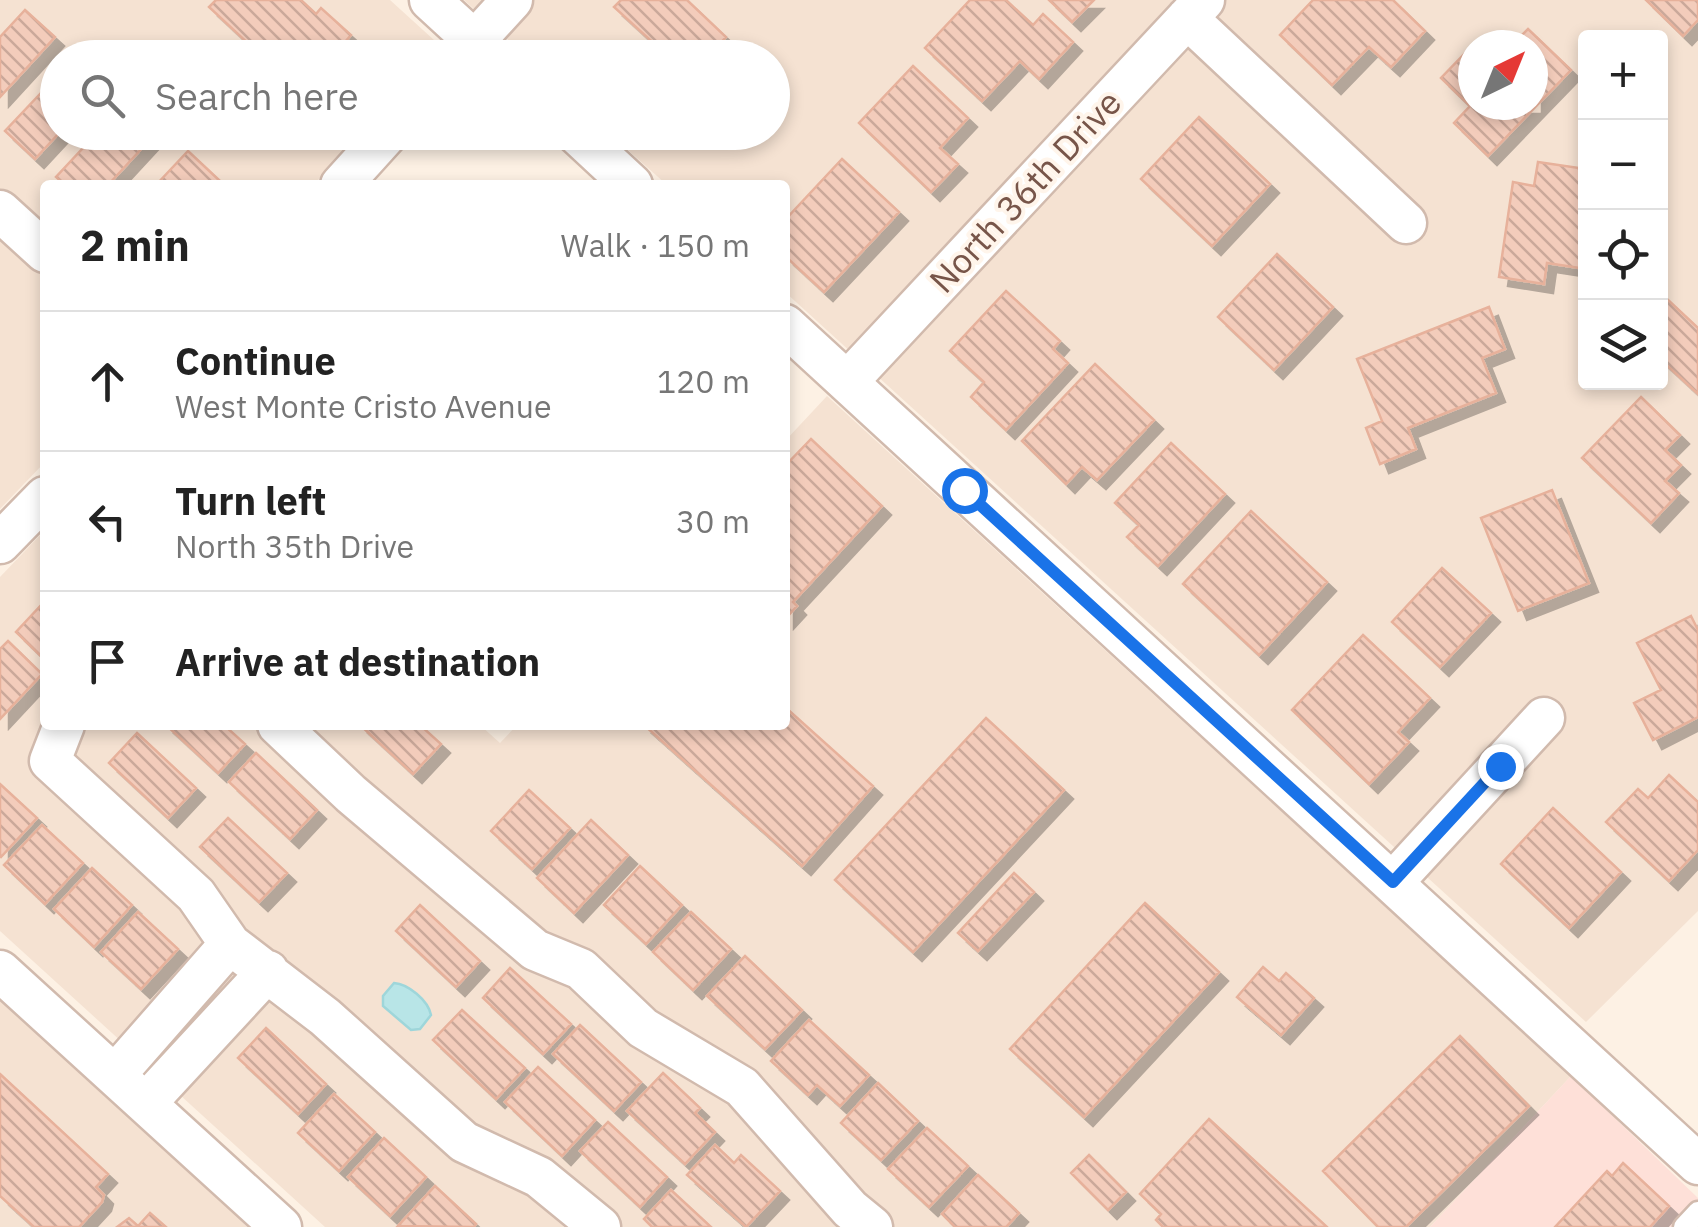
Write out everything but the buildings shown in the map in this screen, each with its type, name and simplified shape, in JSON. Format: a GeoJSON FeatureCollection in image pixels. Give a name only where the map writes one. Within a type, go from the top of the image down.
{"type":"FeatureCollection","features":[{"type":"Feature","properties":{"kind":"street"},"geometry":{"type":"LineString","coordinates":[[430,0],[465,40]]}},
{"type":"Feature","properties":{"kind":"street"},"geometry":{"type":"LineString","coordinates":[[484,40],[512,0]]}},
{"type":"Feature","properties":{"kind":"street"},"geometry":{"type":"LineString","coordinates":[[1196,9],[1406,223]]}},
{"type":"Feature","properties":{"kind":"street","name":"North 36th Drive"},"geometry":{"type":"LineString","coordinates":[[847,382],[1196,9]]}},
{"type":"Feature","properties":{"kind":"street"},"geometry":{"type":"LineString","coordinates":[[345,180],[373,150]]}},
{"type":"Feature","properties":{"kind":"street"},"geometry":{"type":"LineString","coordinates":[[594,150],[625,180]]}},
{"type":"Feature","properties":{"kind":"street"},"geometry":{"type":"LineString","coordinates":[[0,211],[40,247]]}},
{"type":"Feature","properties":{"kind":"street"},"geometry":{"type":"LineString","coordinates":[[790,331],[1698,1164]]}},
{"type":"Feature","properties":{"kind":"street"},"geometry":{"type":"LineString","coordinates":[[0,543],[40,502]]}},
{"type":"Feature","properties":{"kind":"street"},"geometry":{"type":"LineString","coordinates":[[1393,882],[1544,718]]}},
{"type":"Feature","properties":{"kind":"street"},"geometry":{"type":"LineString","coordinates":[[283,730],[351,794],[535,950],[582,969],[643,1028],[742,1088],[850,1210],[872,1227]]}},
{"type":"Feature","properties":{"kind":"street"},"geometry":{"type":"LineString","coordinates":[[57,743],[196,894],[230,944],[326,1016],[464,1142],[539,1177],[600,1227]]}},
{"type":"Feature","properties":{"kind":"street"},"geometry":{"type":"LineString","coordinates":[[115,1075],[230,944]]}},
{"type":"Feature","properties":{"kind":"street"},"geometry":{"type":"LineString","coordinates":[[0,971],[281,1227]]}},
{"type":"Feature","properties":{"kind":"street"},"geometry":{"type":"LineString","coordinates":[[146,1104],[268,972]]}},
{"type":"Feature","properties":{"kind":"street"},"geometry":{"type":"LineString","coordinates":[[198,982],[231,1012]]}},
{"type":"Feature","properties":{"kind":"lane"},"geometry":{"type":"LineString","coordinates":[[1684,1227],[1698,1212]]}},
{"type":"Feature","properties":{"kind":"shaded area"},"geometry":{"type":"Polygon","coordinates":[[[0,0],[390,0],[434,40],[40,40],[40,150],[347,150],[318,180],[40,180],[40,467],[0,509],[0,0]]]}},
{"type":"Feature","properties":{"kind":"shaded area"},"geometry":{"type":"Polygon","coordinates":[[[464,0],[1698,0],[1698,911],[1586,1022],[790,297],[790,180],[661,180],[628,150],[790,150],[790,40],[508,40],[464,0]]]}},
{"type":"Feature","properties":{"kind":"shaded area"},"geometry":{"type":"Polygon","coordinates":[[[827,396],[1571,1076],[1430,1227],[325,1227],[0,931],[0,577],[40,535],[40,730],[486,730],[500,743],[512,730],[790,730],[790,436],[827,396]]]}},
{"type":"Feature","properties":{"kind":"shaded area"},"geometry":{"type":"Polygon","coordinates":[[[0,999],[249,1227],[0,1227],[0,999]]]}},
{"type":"Feature","properties":{"kind":"shaded area"},"geometry":{"type":"Polygon","coordinates":[[[1571,1076],[1698,1198],[1698,1227],[1430,1227],[1571,1076]]]}},
{"type":"Feature","properties":{"kind":"water"},"geometry":{"type":"Polygon","coordinates":[[[394,983],[417,994],[429,1009],[431,1015],[420,1029],[411,1030],[383,1006],[383,996],[394,983]]]}},
{"type":"Feature","properties":{"kind":"route"},"geometry":{"type":"LineString","coordinates":[[964,490],[1393,882],[1500,766]]}}]}
